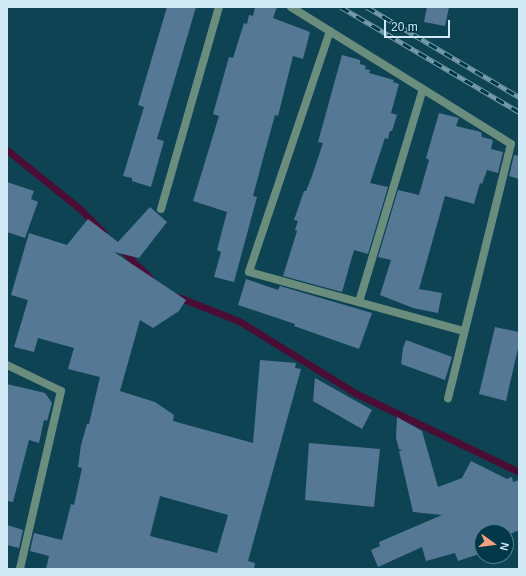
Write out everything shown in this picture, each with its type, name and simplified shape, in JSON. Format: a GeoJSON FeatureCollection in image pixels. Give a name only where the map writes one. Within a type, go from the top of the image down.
{"type":"FeatureCollection","features":[{"type":"Feature","properties":{"kind":"street"},"geometry":{"type":"LineString","coordinates":[[161,209],[220,7]]}},
{"type":"Feature","properties":{"kind":"street"},"geometry":{"type":"LineString","coordinates":[[291,7],[511,144],[463,331],[448,398]]}},
{"type":"Feature","properties":{"kind":"street"},"geometry":{"type":"LineString","coordinates":[[330,31],[250,272],[463,331]]}},
{"type":"Feature","properties":{"kind":"street"},"geometry":{"type":"LineString","coordinates":[[359,302],[423,89]]}},
{"type":"Feature","properties":{"kind":"street"},"geometry":{"type":"LineString","coordinates":[[7,366],[61,391],[20,569]]}},
{"type":"Feature","properties":{"kind":"building"},"geometry":{"type":"Polygon","coordinates":[[[167,7],[196,7],[157,139],[164,141],[151,187],[132,181],[132,178],[123,176],[144,107],[138,105],[167,7]]]}},
{"type":"Feature","properties":{"kind":"building"},"geometry":{"type":"Polygon","coordinates":[[[255,7],[277,7],[273,18],[310,32],[303,59],[293,56],[278,116],[275,115],[253,196],[257,197],[234,282],[214,277],[221,252],[217,250],[227,212],[193,201],[219,116],[213,114],[229,57],[233,58],[244,23],[247,24],[249,15],[253,16],[255,7]]]}},
{"type":"Feature","properties":{"kind":"building"},"geometry":{"type":"Polygon","coordinates":[[[427,7],[449,7],[445,26],[424,22],[427,7]]]}},
{"type":"Feature","properties":{"kind":"building"},"geometry":{"type":"Polygon","coordinates":[[[342,55],[360,60],[360,64],[366,66],[365,69],[370,70],[369,73],[394,80],[393,82],[399,84],[391,113],[397,115],[388,139],[385,138],[370,183],[388,187],[368,254],[354,250],[342,292],[283,276],[297,231],[295,230],[298,221],[294,220],[304,191],[306,191],[312,176],[323,143],[318,142],[342,55]]]}},
{"type":"Feature","properties":{"kind":"building"},"geometry":{"type":"Polygon","coordinates":[[[439,113],[459,118],[456,126],[481,132],[482,137],[493,140],[491,149],[503,152],[498,173],[487,170],[482,184],[480,183],[474,204],[445,196],[419,289],[442,293],[438,313],[413,308],[380,295],[391,260],[378,257],[398,190],[419,195],[429,160],[426,158],[439,113]]]}},
{"type":"Feature","properties":{"kind":"building"},"geometry":{"type":"Polygon","coordinates":[[[514,155],[519,156],[519,179],[509,176],[514,155]]]}},
{"type":"Feature","properties":{"kind":"building"},"geometry":{"type":"Polygon","coordinates":[[[7,182],[34,191],[31,199],[38,202],[25,238],[7,232],[7,182]]]}},
{"type":"Feature","properties":{"kind":"building"},"geometry":{"type":"Polygon","coordinates":[[[150,207],[167,222],[139,258],[114,252],[186,300],[179,311],[153,328],[140,320],[120,391],[155,402],[174,415],[173,421],[253,443],[260,360],[296,363],[295,368],[301,369],[248,561],[255,563],[254,569],[46,569],[49,556],[30,551],[34,533],[62,540],[71,504],[74,505],[82,468],[78,467],[81,445],[87,424],[89,424],[100,377],[68,369],[74,348],[38,338],[34,352],[14,347],[28,300],[11,295],[29,233],[67,245],[88,219],[118,242],[150,207]],[[160,496],[150,536],[217,553],[228,515],[160,496]]]}},
{"type":"Feature","properties":{"kind":"building"},"geometry":{"type":"Polygon","coordinates":[[[246,279],[278,290],[280,286],[372,313],[359,349],[294,326],[295,324],[238,305],[246,279]]]}},
{"type":"Feature","properties":{"kind":"building"},"geometry":{"type":"Polygon","coordinates":[[[495,327],[519,332],[519,344],[506,401],[479,394],[495,327]]]}},
{"type":"Feature","properties":{"kind":"building"},"geometry":{"type":"Polygon","coordinates":[[[406,340],[452,357],[445,380],[401,364],[403,348],[406,340]]]}},
{"type":"Feature","properties":{"kind":"building"},"geometry":{"type":"Polygon","coordinates":[[[315,378],[372,410],[362,429],[313,401],[315,378]]]}},
{"type":"Feature","properties":{"kind":"building"},"geometry":{"type":"Polygon","coordinates":[[[7,384],[45,393],[52,403],[47,421],[44,420],[39,443],[29,440],[13,502],[7,501],[7,384]]]}},
{"type":"Feature","properties":{"kind":"building"},"geometry":{"type":"Polygon","coordinates":[[[397,417],[422,431],[438,487],[462,478],[471,461],[507,479],[512,477],[513,482],[519,480],[519,530],[514,532],[514,524],[474,524],[474,556],[458,561],[455,553],[426,561],[422,547],[378,567],[371,550],[380,546],[379,542],[442,515],[413,512],[399,451],[402,451],[399,449],[396,438],[397,417]]]}},
{"type":"Feature","properties":{"kind":"building"},"geometry":{"type":"Polygon","coordinates":[[[309,443],[380,449],[374,507],[305,500],[309,443]]]}},
{"type":"Feature","properties":{"kind":"building"},"geometry":{"type":"Polygon","coordinates":[[[7,525],[23,530],[19,548],[7,545],[7,525]]]}},
{"type":"Feature","properties":{"kind":"waterway"},"geometry":{"type":"LineString","coordinates":[[7,150],[79,208],[103,232]]}},
{"type":"Feature","properties":{"kind":"waterway"},"geometry":{"type":"LineString","coordinates":[[121,249],[150,278]]}},
{"type":"Feature","properties":{"kind":"waterway"},"geometry":{"type":"LineString","coordinates":[[178,297],[239,321],[355,393],[519,472]]}},
{"type":"Feature","properties":{"kind":"railway"},"geometry":{"type":"LineString","coordinates":[[341,7],[519,112]]}},
{"type":"Feature","properties":{"kind":"railway"},"geometry":{"type":"LineString","coordinates":[[367,7],[519,97]]}}]}
